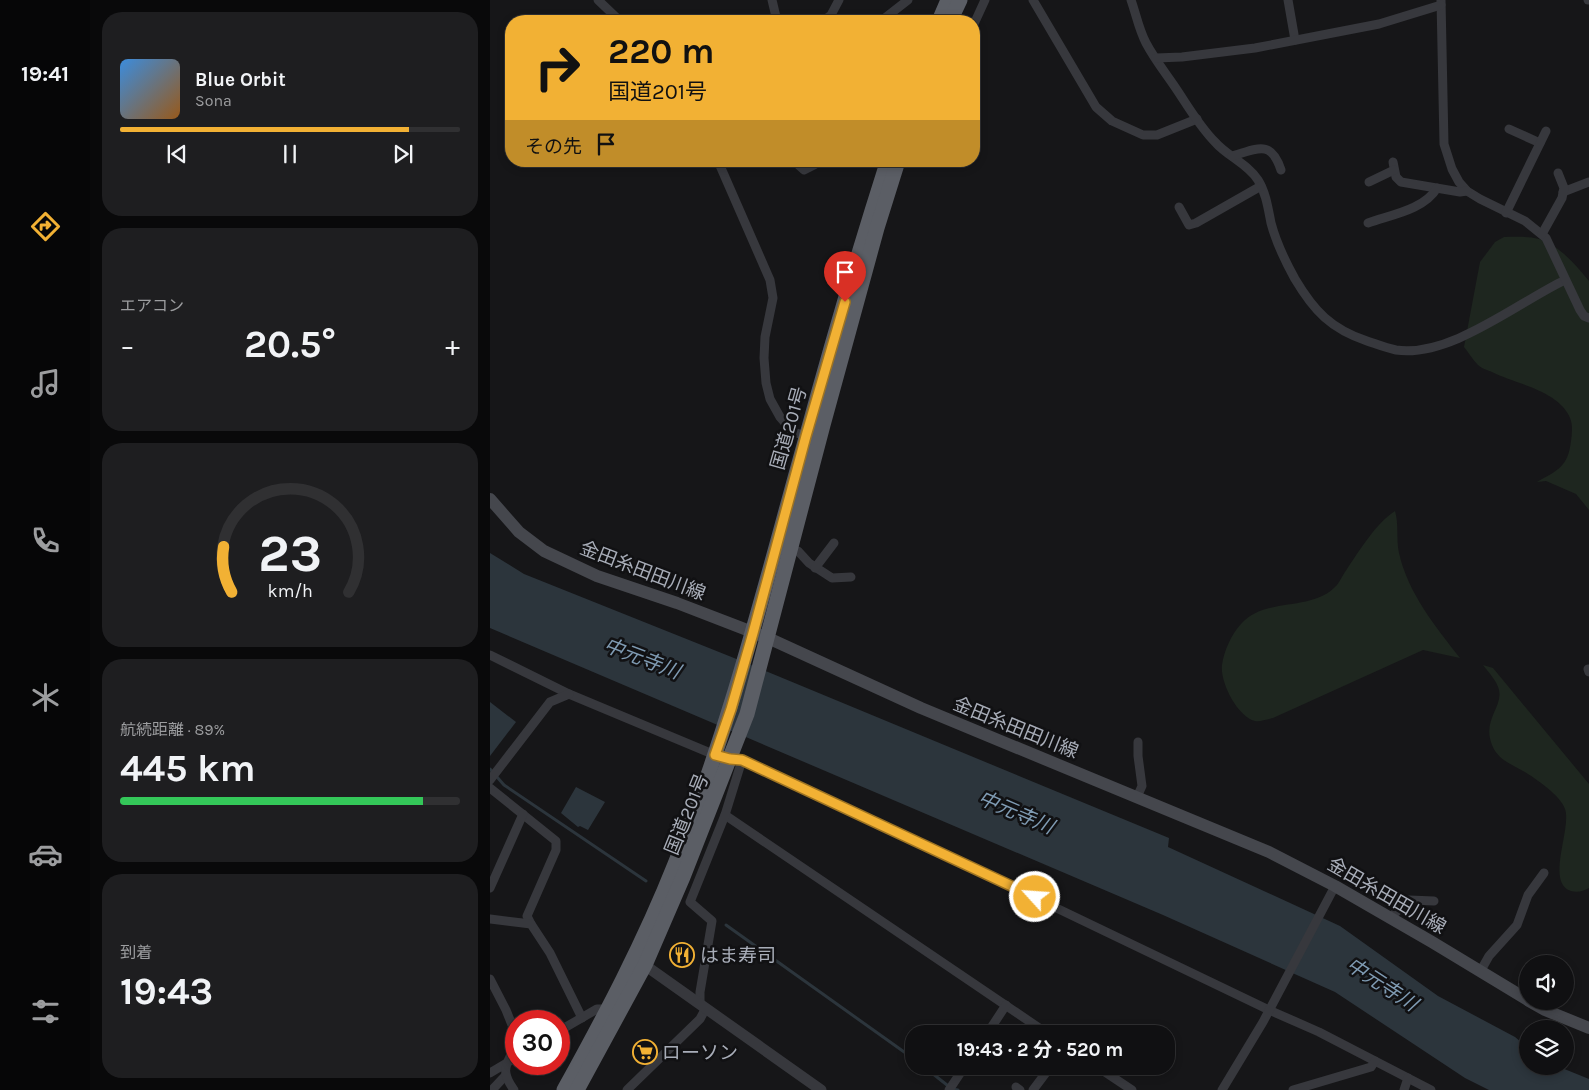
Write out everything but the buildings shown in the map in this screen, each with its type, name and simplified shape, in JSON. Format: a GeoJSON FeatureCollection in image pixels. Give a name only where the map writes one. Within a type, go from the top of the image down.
{"type":"FeatureCollection","features":[{"type":"Feature","properties":{"kind":"highway"},"geometry":{"type":"LineString","coordinates":[[947,13],[960,0]]}},
{"type":"Feature","properties":{"kind":"highway","name":"国道201号"},"geometry":{"type":"LineString","coordinates":[[728,753],[731,709],[806,436],[885,167]]}},
{"type":"Feature","properties":{"kind":"highway","name":"国道201号"},"geometry":{"type":"LineString","coordinates":[[577,1090],[639,961],[683,877],[728,753],[747,714],[822,424],[896,167]]}},
{"type":"Feature","properties":{"kind":"highway","name":"国道201号"},"geometry":{"type":"LineString","coordinates":[[564,1090],[609,1009],[639,961]]}},
{"type":"Feature","properties":{"kind":"main road","name":"金田糸田田川線"},"geometry":{"type":"LineString","coordinates":[[490,499],[519,532],[544,551],[597,576],[677,603],[768,638],[921,708],[1269,852],[1335,886],[1519,996]]}},
{"type":"Feature","properties":{"kind":"main road","name":"金田糸田田川線"},"geometry":{"type":"LineString","coordinates":[[1545,1010],[1587,1026]]}},
{"type":"Feature","properties":{"kind":"street"},"geometry":{"type":"LineString","coordinates":[[598,0],[614,15]]}},
{"type":"Feature","properties":{"kind":"street"},"geometry":{"type":"LineString","coordinates":[[772,0],[776,15]]}},
{"type":"Feature","properties":{"kind":"street"},"geometry":{"type":"LineString","coordinates":[[832,15],[838,0]]}},
{"type":"Feature","properties":{"kind":"street"},"geometry":{"type":"LineString","coordinates":[[889,15],[908,0]]}},
{"type":"Feature","properties":{"kind":"street"},"geometry":{"type":"LineString","coordinates":[[978,15],[984,0]]}},
{"type":"Feature","properties":{"kind":"street"},"geometry":{"type":"LineString","coordinates":[[1033,0],[1096,107],[1112,121],[1143,135],[1157,135],[1197,119]]}},
{"type":"Feature","properties":{"kind":"street"},"geometry":{"type":"LineString","coordinates":[[1131,0],[1145,42],[1204,130],[1217,145],[1250,170],[1258,179],[1268,204],[1278,246],[1295,279],[1316,310],[1338,329],[1397,350],[1434,347],[1458,340],[1565,280]]}},
{"type":"Feature","properties":{"kind":"street"},"geometry":{"type":"LineString","coordinates":[[1288,0],[1295,40]]}},
{"type":"Feature","properties":{"kind":"street"},"geometry":{"type":"LineString","coordinates":[[1156,58],[1182,57],[1245,49],[1379,24],[1441,3],[1444,144],[1452,170],[1467,191],[1480,200],[1524,221],[1546,238],[1580,310],[1584,316],[1589,318]]}},
{"type":"Feature","properties":{"kind":"street"},"geometry":{"type":"LineString","coordinates":[[1509,129],[1540,143]]}},
{"type":"Feature","properties":{"kind":"street"},"geometry":{"type":"LineString","coordinates":[[1506,212],[1546,131]]}},
{"type":"Feature","properties":{"kind":"street"},"geometry":{"type":"LineString","coordinates":[[1232,156],[1261,147],[1277,158],[1281,170]]}},
{"type":"Feature","properties":{"kind":"street"},"geometry":{"type":"LineString","coordinates":[[1369,182],[1394,166],[1396,177],[1401,182],[1460,192],[1467,191]]}},
{"type":"Feature","properties":{"kind":"street"},"geometry":{"type":"LineString","coordinates":[[721,167],[770,280],[772,298],[765,337],[764,358],[766,383],[770,399],[780,417],[793,432],[806,436]]}},
{"type":"Feature","properties":{"kind":"street"},"geometry":{"type":"LineString","coordinates":[[1542,234],[1562,198],[1564,188],[1558,173]]}},
{"type":"Feature","properties":{"kind":"street"},"geometry":{"type":"LineString","coordinates":[[1563,192],[1589,182]]}},
{"type":"Feature","properties":{"kind":"street"},"geometry":{"type":"LineString","coordinates":[[1179,207],[1189,224],[1196,223],[1261,186]]}},
{"type":"Feature","properties":{"kind":"street"},"geometry":{"type":"LineString","coordinates":[[1368,223],[1415,207],[1432,197],[1437,188]]}},
{"type":"Feature","properties":{"kind":"street"},"geometry":{"type":"LineString","coordinates":[[816,568],[834,543]]}},
{"type":"Feature","properties":{"kind":"street"},"geometry":{"type":"LineString","coordinates":[[790,549],[798,551],[809,563],[832,578],[852,577]]}},
{"type":"Feature","properties":{"kind":"street"},"geometry":{"type":"LineString","coordinates":[[490,655],[570,694],[728,753],[1271,1006],[1431,1090]]}},
{"type":"Feature","properties":{"kind":"street"},"geometry":{"type":"LineString","coordinates":[[490,780],[550,702],[570,694]]}},
{"type":"Feature","properties":{"kind":"street"},"geometry":{"type":"LineString","coordinates":[[1138,742],[1142,786],[1138,797]]}},
{"type":"Feature","properties":{"kind":"street"},"geometry":{"type":"LineString","coordinates":[[633,1088],[700,1019],[703,1006],[700,992],[712,921],[690,902],[725,815],[728,753]]}},
{"type":"Feature","properties":{"kind":"street"},"geometry":{"type":"LineString","coordinates":[[490,788],[556,841],[556,850],[528,916],[531,924],[550,953],[582,1018]]}},
{"type":"Feature","properties":{"kind":"street"},"geometry":{"type":"LineString","coordinates":[[490,888],[523,814]]}},
{"type":"Feature","properties":{"kind":"street"},"geometry":{"type":"LineString","coordinates":[[725,815],[1034,1025]]}},
{"type":"Feature","properties":{"kind":"street"},"geometry":{"type":"LineString","coordinates":[[1480,972],[1489,956],[1517,925],[1528,895],[1544,873]]}},
{"type":"Feature","properties":{"kind":"street"},"geometry":{"type":"LineString","coordinates":[[1222,1090],[1271,1006],[1335,886]]}},
{"type":"Feature","properties":{"kind":"street"},"geometry":{"type":"LineString","coordinates":[[1390,918],[1409,900],[1434,901]]}},
{"type":"Feature","properties":{"kind":"street"},"geometry":{"type":"LineString","coordinates":[[490,919],[531,924]]}},
{"type":"Feature","properties":{"kind":"street"},"geometry":{"type":"LineString","coordinates":[[639,961],[821,1090]]}},
{"type":"Feature","properties":{"kind":"street"},"geometry":{"type":"LineString","coordinates":[[490,979],[506,1010]]}},
{"type":"Feature","properties":{"kind":"street"},"geometry":{"type":"LineString","coordinates":[[993,1025],[1006,1006]]}},
{"type":"Feature","properties":{"kind":"street"},"geometry":{"type":"LineString","coordinates":[[570,1025],[597,1009],[609,1009]]}},
{"type":"Feature","properties":{"kind":"street"},"geometry":{"type":"LineString","coordinates":[[1293,1090],[1371,1067],[1375,1061]]}},
{"type":"Feature","properties":{"kind":"street"},"geometry":{"type":"LineString","coordinates":[[490,1073],[505,1065]]}},
{"type":"Feature","properties":{"kind":"street"},"geometry":{"type":"LineString","coordinates":[[492,1090],[506,1075],[514,1090]]}},
{"type":"Feature","properties":{"kind":"street"},"geometry":{"type":"LineString","coordinates":[[949,1090],[959,1075]]}},
{"type":"Feature","properties":{"kind":"street"},"geometry":{"type":"LineString","coordinates":[[1033,1090],[1044,1075]]}},
{"type":"Feature","properties":{"kind":"street"},"geometry":{"type":"LineString","coordinates":[[1110,1075],[1132,1090]]}},
{"type":"Feature","properties":{"kind":"street"},"geometry":{"type":"LineString","coordinates":[[1404,1090],[1408,1078]]}},
{"type":"Feature","properties":{"kind":"shaded area"},"geometry":{"type":"Polygon","coordinates":[[[1504,237],[1530,237],[1547,242],[1567,257],[1589,281],[1589,510],[1576,494],[1546,481],[1537,482],[1561,467],[1570,450],[1572,426],[1570,418],[1564,409],[1557,401],[1536,389],[1481,368],[1464,347],[1480,262],[1495,242],[1504,237]]]}},
{"type":"Feature","properties":{"kind":"shaded area"},"geometry":{"type":"Polygon","coordinates":[[[1395,511],[1399,553],[1409,582],[1441,634],[1460,658],[1423,650],[1273,718],[1255,721],[1248,718],[1231,698],[1222,672],[1226,649],[1237,628],[1251,615],[1263,610],[1315,599],[1327,594],[1337,585],[1381,522],[1395,511]]]}},
{"type":"Feature","properties":{"kind":"shaded area"},"geometry":{"type":"Polygon","coordinates":[[[1483,665],[1493,668],[1589,784],[1589,888],[1583,891],[1571,891],[1564,886],[1560,877],[1566,818],[1563,804],[1541,783],[1501,758],[1492,745],[1489,728],[1498,702],[1499,690],[1495,680],[1483,665]]]}},
{"type":"Feature","properties":{"kind":"water","name":"中元寺川"},"geometry":{"type":"Polygon","coordinates":[[[490,553],[524,574],[734,658],[1169,838],[1168,847],[1340,926],[1438,996],[1515,1037],[1519,1040],[1519,1075],[1574,1075],[1574,1073],[1589,1079],[1589,1090],[1489,1090],[1465,1078],[1335,992],[1163,915],[490,628],[490,553]]]}},
{"type":"Feature","properties":{"kind":"water"},"geometry":{"type":"Polygon","coordinates":[[[490,702],[516,722],[490,756],[490,702]]]}},
{"type":"Feature","properties":{"kind":"water"},"geometry":{"type":"Polygon","coordinates":[[[576,787],[605,802],[588,830],[580,826],[578,827],[561,813],[576,787]]]}},
{"type":"Feature","properties":{"kind":"waterway"},"geometry":{"type":"LineString","coordinates":[[490,769],[504,785],[646,881]]}},
{"type":"Feature","properties":{"kind":"waterway"},"geometry":{"type":"LineString","coordinates":[[726,925],[905,1053]]}},
{"type":"Feature","properties":{"kind":"waterway"},"geometry":{"type":"LineString","coordinates":[[934,1075],[952,1089],[958,1090]]}},
{"type":"Feature","properties":{"kind":"place","name":"はま寿司"},"geometry":{"type":"Point","coordinates":[682,955]}},
{"type":"Feature","properties":{"kind":"place","name":"ローソン"},"geometry":{"type":"Point","coordinates":[645,1052]}},
{"type":"Feature","properties":{"kind":"route"},"geometry":{"type":"LineString","coordinates":[[845,302],[806,436],[753,633],[731,709],[715,755],[742,760],[1035,897]]}}]}
